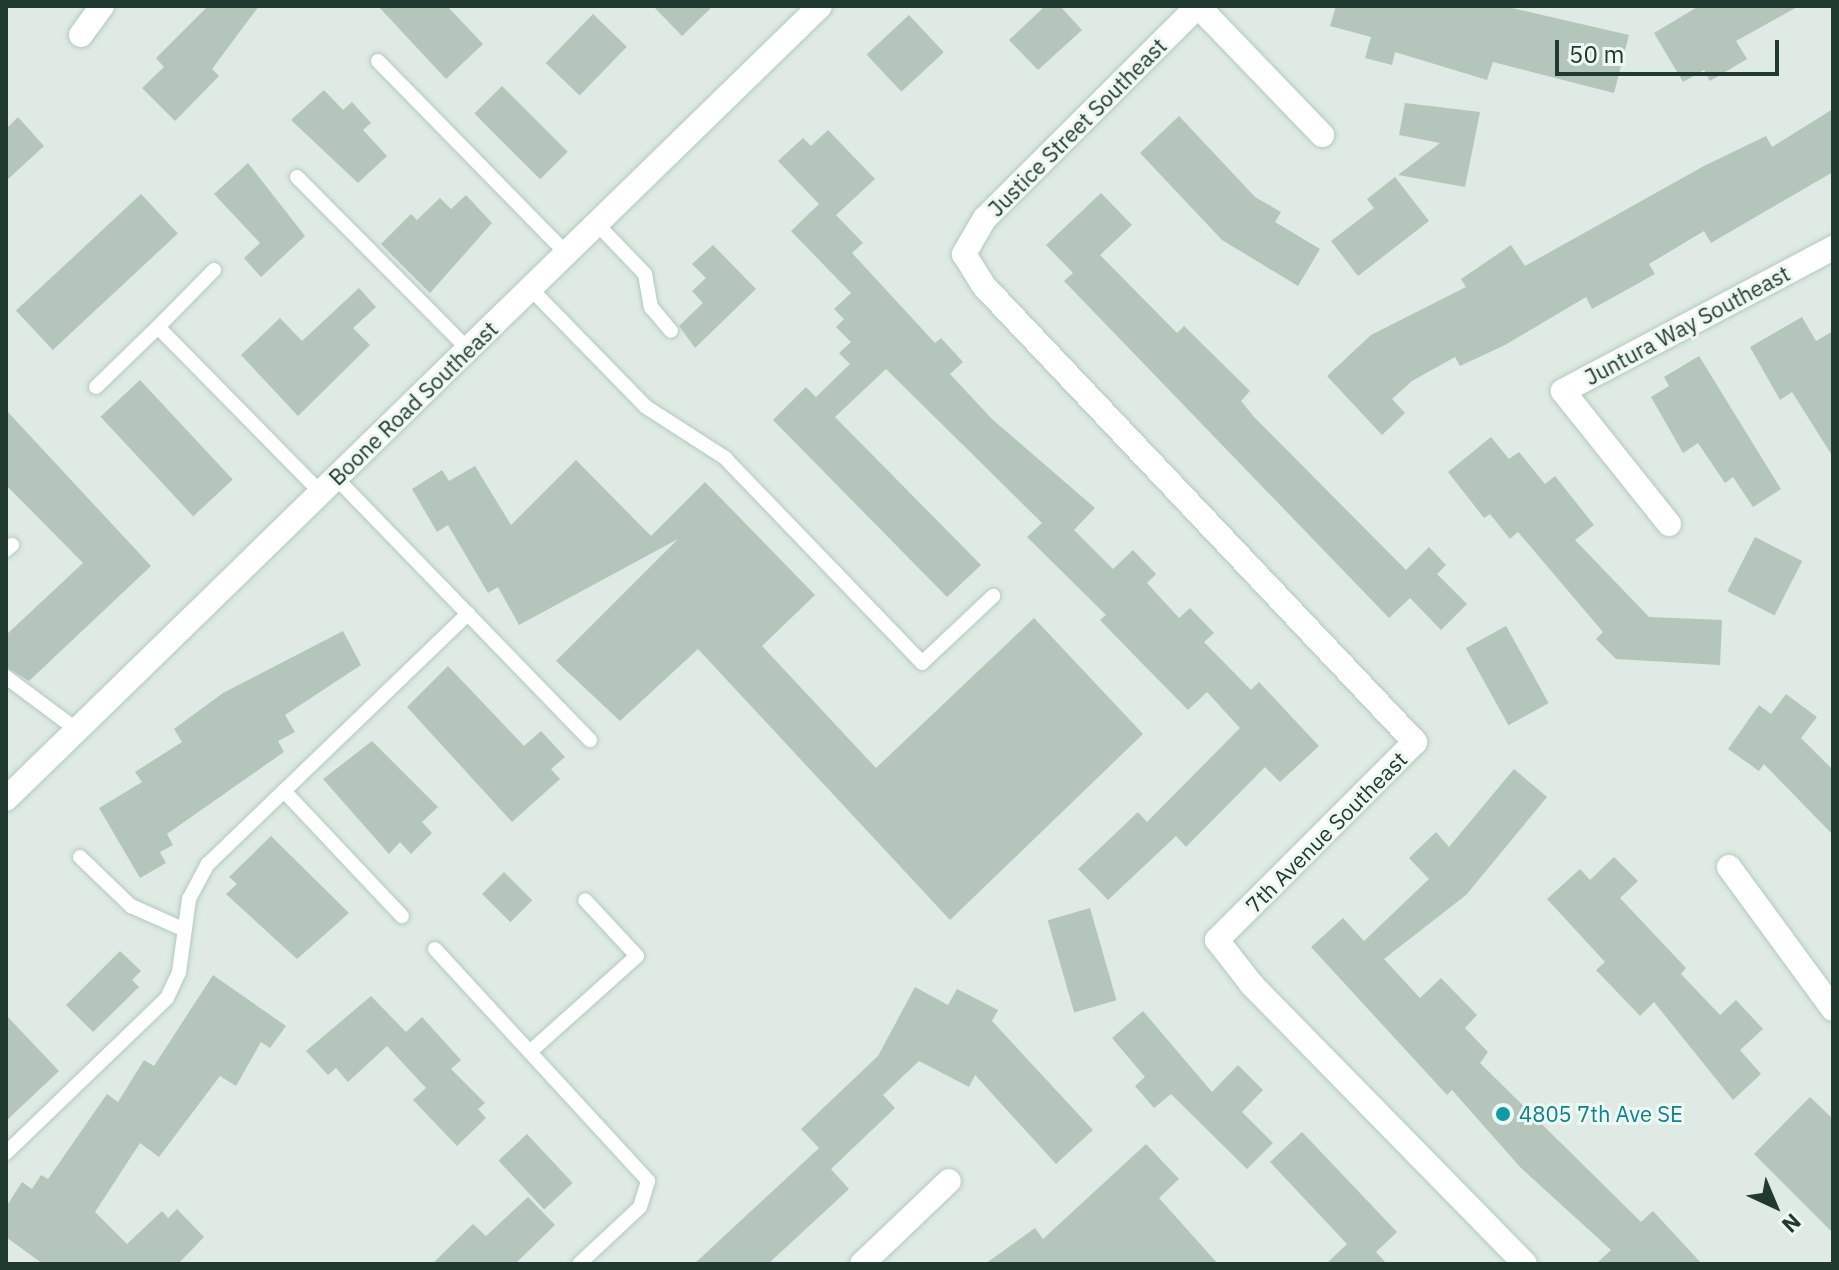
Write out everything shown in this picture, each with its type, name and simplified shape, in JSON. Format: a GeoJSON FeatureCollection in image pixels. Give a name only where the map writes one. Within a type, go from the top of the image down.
{"type":"FeatureCollection","features":[{"type":"Feature","properties":{"kind":"street"},"geometry":{"type":"LineString","coordinates":[[81,35],[102,6]]}},
{"type":"Feature","properties":{"kind":"street","name":"Boone Road Southeast"},"geometry":{"type":"LineString","coordinates":[[6,799],[820,6]]}},
{"type":"Feature","properties":{"kind":"street"},"geometry":{"type":"LineString","coordinates":[[1198,6],[1322,135]]}},
{"type":"Feature","properties":{"kind":"street","name":"Justice Street Southeast"},"geometry":{"type":"LineString","coordinates":[[964,254],[985,218],[1198,6]]}},
{"type":"Feature","properties":{"kind":"street","name":"Juntura Way Southeast"},"geometry":{"type":"LineString","coordinates":[[1669,524],[1563,391],[1833,248]]}},
{"type":"Feature","properties":{"kind":"street","name":"7th Avenue Southeast"},"geometry":{"type":"LineString","coordinates":[[964,254],[983,285],[1415,742],[1217,940],[1252,985],[1525,1264]]}},
{"type":"Feature","properties":{"kind":"street"},"geometry":{"type":"LineString","coordinates":[[1729,867],[1833,1009]]}},
{"type":"Feature","properties":{"kind":"street"},"geometry":{"type":"LineString","coordinates":[[862,1264],[949,1181]]}},
{"type":"Feature","properties":{"kind":"lane"},"geometry":{"type":"LineString","coordinates":[[378,61],[566,253]]}},
{"type":"Feature","properties":{"kind":"lane"},"geometry":{"type":"LineString","coordinates":[[297,177],[468,349]]}},
{"type":"Feature","properties":{"kind":"lane"},"geometry":{"type":"LineString","coordinates":[[597,224],[645,274],[651,307],[671,331]]}},
{"type":"Feature","properties":{"kind":"lane"},"geometry":{"type":"LineString","coordinates":[[96,387],[214,270]]}},
{"type":"Feature","properties":{"kind":"lane"},"geometry":{"type":"LineString","coordinates":[[530,288],[646,407],[725,458],[922,663],[993,596]]}},
{"type":"Feature","properties":{"kind":"lane"},"geometry":{"type":"LineString","coordinates":[[158,327],[468,614],[590,740]]}},
{"type":"Feature","properties":{"kind":"lane"},"geometry":{"type":"LineString","coordinates":[[6,1153],[167,998],[183,929],[208,864],[468,614]]}},
{"type":"Feature","properties":{"kind":"lane"},"geometry":{"type":"LineString","coordinates":[[6,677],[77,730]]}},
{"type":"Feature","properties":{"kind":"lane"},"geometry":{"type":"LineString","coordinates":[[284,791],[402,916]]}},
{"type":"Feature","properties":{"kind":"lane"},"geometry":{"type":"LineString","coordinates":[[80,857],[131,906],[183,929]]}},
{"type":"Feature","properties":{"kind":"lane"},"geometry":{"type":"LineString","coordinates":[[531,1051],[637,956],[585,900]]}},
{"type":"Feature","properties":{"kind":"lane"},"geometry":{"type":"LineString","coordinates":[[435,949],[648,1181],[640,1207],[579,1264]]}},
{"type":"Feature","properties":{"kind":"building"},"geometry":{"type":"Polygon","coordinates":[[[208,6],[259,6],[212,69],[219,76],[175,121],[142,88],[164,67],[156,58],[208,6]]]}},
{"type":"Feature","properties":{"kind":"building"},"geometry":{"type":"Polygon","coordinates":[[[378,6],[447,6],[483,44],[446,79],[378,6]]]}},
{"type":"Feature","properties":{"kind":"building"},"geometry":{"type":"Polygon","coordinates":[[[653,6],[713,6],[682,36],[653,6]]]}},
{"type":"Feature","properties":{"kind":"building"},"geometry":{"type":"Polygon","coordinates":[[[1045,6],[1060,6],[1082,30],[1038,70],[1009,40],[1045,6]]]}},
{"type":"Feature","properties":{"kind":"building"},"geometry":{"type":"Polygon","coordinates":[[[1336,6],[1503,6],[1629,35],[1614,93],[1493,62],[1487,80],[1395,52],[1392,65],[1365,58],[1371,37],[1330,26],[1336,6]]]}},
{"type":"Feature","properties":{"kind":"building"},"geometry":{"type":"Polygon","coordinates":[[[1699,6],[1799,6],[1736,41],[1747,59],[1710,81],[1704,70],[1683,82],[1654,33],[1699,6]]]}},
{"type":"Feature","properties":{"kind":"building"},"geometry":{"type":"Polygon","coordinates":[[[593,14],[627,47],[580,96],[546,63],[593,14]]]}},
{"type":"Feature","properties":{"kind":"building"},"geometry":{"type":"Polygon","coordinates":[[[909,15],[944,52],[901,92],[867,55],[909,15]]]}},
{"type":"Feature","properties":{"kind":"building"},"geometry":{"type":"Polygon","coordinates":[[[502,86],[568,152],[540,179],[474,114],[502,86]]]}},
{"type":"Feature","properties":{"kind":"building"},"geometry":{"type":"Polygon","coordinates":[[[324,90],[343,110],[352,102],[371,123],[363,130],[387,156],[358,183],[291,120],[324,90]]]}},
{"type":"Feature","properties":{"kind":"building"},"geometry":{"type":"Polygon","coordinates":[[[1405,103],[1480,112],[1465,187],[1398,175],[1440,143],[1399,135],[1405,103]]]}},
{"type":"Feature","properties":{"kind":"building"},"geometry":{"type":"Polygon","coordinates":[[[1833,109],[1833,172],[1711,243],[1704,231],[1649,264],[1655,274],[1592,309],[1586,297],[1505,345],[1460,366],[1455,357],[1412,381],[1392,399],[1405,413],[1382,435],[1327,376],[1371,335],[1466,287],[1461,279],[1511,245],[1525,266],[1704,166],[1766,136],[1772,147],[1833,109]]]}},
{"type":"Feature","properties":{"kind":"building"},"geometry":{"type":"Polygon","coordinates":[[[1179,116],[1255,197],[1281,212],[1275,222],[1320,249],[1298,286],[1222,240],[1140,153],[1179,116]]]}},
{"type":"Feature","properties":{"kind":"building"},"geometry":{"type":"Polygon","coordinates":[[[18,117],[44,146],[6,181],[6,129],[18,117]]]}},
{"type":"Feature","properties":{"kind":"building"},"geometry":{"type":"Polygon","coordinates":[[[828,130],[875,179],[836,215],[863,243],[852,253],[935,343],[941,338],[963,362],[950,374],[992,419],[1095,508],[1074,530],[1113,569],[1133,550],[1156,574],[1147,583],[1179,618],[1190,608],[1214,633],[1204,642],[1251,690],[1259,682],[1319,746],[1280,782],[1265,767],[1186,847],[1176,836],[1108,900],[1078,869],[1138,812],[1147,822],[1240,728],[1207,692],[1188,710],[1100,620],[1106,615],[1027,537],[1042,523],[886,369],[835,417],[981,565],[947,597],[773,420],[806,387],[816,397],[850,364],[839,353],[851,342],[836,327],[844,319],[834,309],[851,293],[791,231],[819,204],[778,161],[803,138],[811,146],[828,130]]]}},
{"type":"Feature","properties":{"kind":"building"},"geometry":{"type":"Polygon","coordinates":[[[248,163],[305,236],[261,277],[244,258],[260,243],[214,194],[248,163]]]}},
{"type":"Feature","properties":{"kind":"building"},"geometry":{"type":"Polygon","coordinates":[[[1395,177],[1429,221],[1358,276],[1331,241],[1374,208],[1367,199],[1395,177]]]}},
{"type":"Feature","properties":{"kind":"building"},"geometry":{"type":"Polygon","coordinates":[[[1101,193],[1132,225],[1100,255],[1177,333],[1184,326],[1250,391],[1241,401],[1255,418],[1406,570],[1429,547],[1446,565],[1437,574],[1467,604],[1441,630],[1410,598],[1389,618],[1064,281],[1073,273],[1046,245],[1101,193]]]}},
{"type":"Feature","properties":{"kind":"building"},"geometry":{"type":"Polygon","coordinates":[[[141,194],[178,233],[53,350],[16,311],[141,194]]]}},
{"type":"Feature","properties":{"kind":"building"},"geometry":{"type":"Polygon","coordinates":[[[466,195],[492,223],[430,293],[381,244],[411,214],[417,220],[440,198],[451,209],[466,195]]]}},
{"type":"Feature","properties":{"kind":"building"},"geometry":{"type":"Polygon","coordinates":[[[713,245],[756,289],[695,348],[679,326],[703,303],[692,291],[706,278],[692,264],[713,245]]]}},
{"type":"Feature","properties":{"kind":"building"},"geometry":{"type":"Polygon","coordinates":[[[359,288],[376,307],[353,328],[370,345],[298,416],[241,355],[280,318],[302,341],[359,288]]]}},
{"type":"Feature","properties":{"kind":"building"},"geometry":{"type":"Polygon","coordinates":[[[1802,317],[1816,341],[1833,331],[1833,457],[1792,392],[1780,400],[1750,347],[1802,317]]]}},
{"type":"Feature","properties":{"kind":"building"},"geometry":{"type":"Polygon","coordinates":[[[1699,356],[1781,489],[1753,507],[1733,477],[1725,483],[1698,443],[1683,453],[1651,397],[1669,386],[1664,377],[1699,356]]]}},
{"type":"Feature","properties":{"kind":"building"},"geometry":{"type":"Polygon","coordinates":[[[140,380],[233,479],[193,516],[101,417],[140,380]]]}},
{"type":"Feature","properties":{"kind":"building"},"geometry":{"type":"Polygon","coordinates":[[[6,410],[151,566],[29,681],[6,667],[6,635],[83,563],[6,485],[6,410]]]}},
{"type":"Feature","properties":{"kind":"building"},"geometry":{"type":"Polygon","coordinates":[[[1491,437],[1509,459],[1519,452],[1545,484],[1555,476],[1594,525],[1575,540],[1649,617],[1722,620],[1720,665],[1616,659],[1596,639],[1603,632],[1518,532],[1510,539],[1490,514],[1484,518],[1448,472],[1491,437]]]}},
{"type":"Feature","properties":{"kind":"building"},"geometry":{"type":"Polygon","coordinates":[[[576,460],[651,536],[705,482],[815,595],[762,646],[876,768],[1034,618],[1143,734],[950,920],[698,649],[620,721],[556,661],[678,539],[519,625],[498,587],[488,593],[448,525],[437,532],[412,489],[442,470],[449,481],[475,466],[511,525],[576,460]]]}},
{"type":"Feature","properties":{"kind":"building"},"geometry":{"type":"Polygon","coordinates":[[[1755,537],[1802,561],[1775,615],[1727,591],[1755,537]]]}},
{"type":"Feature","properties":{"kind":"building"},"geometry":{"type":"Polygon","coordinates":[[[1506,626],[1549,703],[1508,725],[1466,648],[1506,626]]]}},
{"type":"Feature","properties":{"kind":"building"},"geometry":{"type":"Polygon","coordinates":[[[343,631],[361,665],[285,715],[295,732],[278,741],[284,752],[167,834],[173,845],[160,852],[166,863],[140,878],[99,808],[142,782],[135,772],[182,742],[174,729],[223,693],[343,631]]]}},
{"type":"Feature","properties":{"kind":"building"},"geometry":{"type":"Polygon","coordinates":[[[448,666],[524,746],[541,731],[565,757],[551,769],[560,779],[512,822],[407,707],[448,666]]]}},
{"type":"Feature","properties":{"kind":"building"},"geometry":{"type":"Polygon","coordinates":[[[1786,694],[1817,717],[1801,738],[1833,770],[1833,835],[1764,764],[1759,771],[1728,749],[1759,705],[1771,714],[1786,694]]]}},
{"type":"Feature","properties":{"kind":"building"},"geometry":{"type":"Polygon","coordinates":[[[372,741],[438,807],[422,822],[432,833],[411,854],[400,842],[389,854],[323,779],[372,741]]]}},
{"type":"Feature","properties":{"kind":"building"},"geometry":{"type":"Polygon","coordinates":[[[1514,769],[1547,797],[1466,895],[1384,959],[1420,998],[1441,978],[1477,1015],[1465,1028],[1488,1052],[1480,1063],[1641,1222],[1653,1211],[1702,1264],[1596,1264],[1611,1250],[1520,1167],[1452,1090],[1447,1095],[1311,947],[1343,918],[1364,941],[1429,879],[1409,858],[1436,832],[1449,847],[1514,769]]]}},
{"type":"Feature","properties":{"kind":"building"},"geometry":{"type":"Polygon","coordinates":[[[271,836],[349,913],[297,959],[226,894],[237,884],[229,877],[271,836]]]}},
{"type":"Feature","properties":{"kind":"building"},"geometry":{"type":"Polygon","coordinates":[[[1614,857],[1638,881],[1620,898],[1686,968],[1681,974],[1720,1015],[1736,1000],[1763,1029],[1740,1050],[1761,1074],[1733,1100],[1654,1002],[1640,1016],[1596,970],[1605,962],[1547,899],[1580,869],[1590,880],[1614,857]]]}},
{"type":"Feature","properties":{"kind":"building"},"geometry":{"type":"Polygon","coordinates":[[[504,872],[532,900],[510,922],[482,894],[504,872]]]}},
{"type":"Feature","properties":{"kind":"building"},"geometry":{"type":"Polygon","coordinates":[[[1090,908],[1116,1000],[1074,1012],[1048,920],[1090,908]]]}},
{"type":"Feature","properties":{"kind":"building"},"geometry":{"type":"Polygon","coordinates":[[[120,951],[141,971],[132,980],[139,987],[93,1032],[66,1005],[120,951]]]}},
{"type":"Feature","properties":{"kind":"building"},"geometry":{"type":"Polygon","coordinates":[[[213,975],[286,1026],[270,1048],[261,1042],[236,1086],[220,1076],[159,1157],[140,1143],[95,1212],[127,1244],[162,1211],[168,1218],[177,1209],[204,1237],[178,1264],[43,1264],[6,1237],[6,1207],[22,1182],[32,1189],[41,1175],[48,1179],[107,1094],[118,1102],[144,1060],[154,1066],[213,975]]]}},
{"type":"Feature","properties":{"kind":"building"},"geometry":{"type":"Polygon","coordinates":[[[915,987],[948,1005],[957,989],[998,1010],[992,1021],[1093,1130],[1056,1164],[975,1075],[969,1087],[919,1061],[883,1095],[895,1108],[831,1169],[849,1189],[768,1264],[694,1264],[819,1148],[801,1129],[878,1056],[915,987]]]}},
{"type":"Feature","properties":{"kind":"building"},"geometry":{"type":"Polygon","coordinates":[[[371,996],[406,1032],[422,1017],[461,1060],[451,1069],[485,1103],[478,1109],[486,1118],[457,1146],[413,1100],[426,1088],[387,1046],[348,1082],[336,1068],[328,1075],[306,1051],[371,996]]]}},
{"type":"Feature","properties":{"kind":"building"},"geometry":{"type":"Polygon","coordinates":[[[1143,1011],[1212,1092],[1238,1065],[1263,1090],[1242,1112],[1273,1143],[1247,1169],[1171,1094],[1154,1108],[1135,1086],[1145,1077],[1112,1038],[1143,1011]]]}},
{"type":"Feature","properties":{"kind":"building"},"geometry":{"type":"Polygon","coordinates":[[[6,1015],[59,1071],[6,1121],[6,1015]]]}},
{"type":"Feature","properties":{"kind":"building"},"geometry":{"type":"Polygon","coordinates":[[[1810,1097],[1833,1119],[1833,1233],[1754,1154],[1810,1097]]]}},
{"type":"Feature","properties":{"kind":"building"},"geometry":{"type":"Polygon","coordinates":[[[1302,1132],[1397,1232],[1376,1252],[1387,1264],[1326,1264],[1347,1244],[1270,1162],[1302,1132]]]}},
{"type":"Feature","properties":{"kind":"building"},"geometry":{"type":"Polygon","coordinates":[[[527,1134],[573,1183],[544,1210],[498,1161],[527,1134]]]}},
{"type":"Feature","properties":{"kind":"building"},"geometry":{"type":"Polygon","coordinates":[[[1146,1144],[1179,1179],[1159,1198],[1218,1264],[985,1264],[1035,1228],[1043,1239],[1146,1144]]]}},
{"type":"Feature","properties":{"kind":"building"},"geometry":{"type":"Polygon","coordinates":[[[528,1197],[555,1225],[515,1264],[432,1264],[473,1224],[486,1236],[528,1197]]]}},
{"type":"Feature","properties":{"kind":"place","name":"4805 7th Ave SE"},"geometry":{"type":"Point","coordinates":[1503,1114]}}]}
